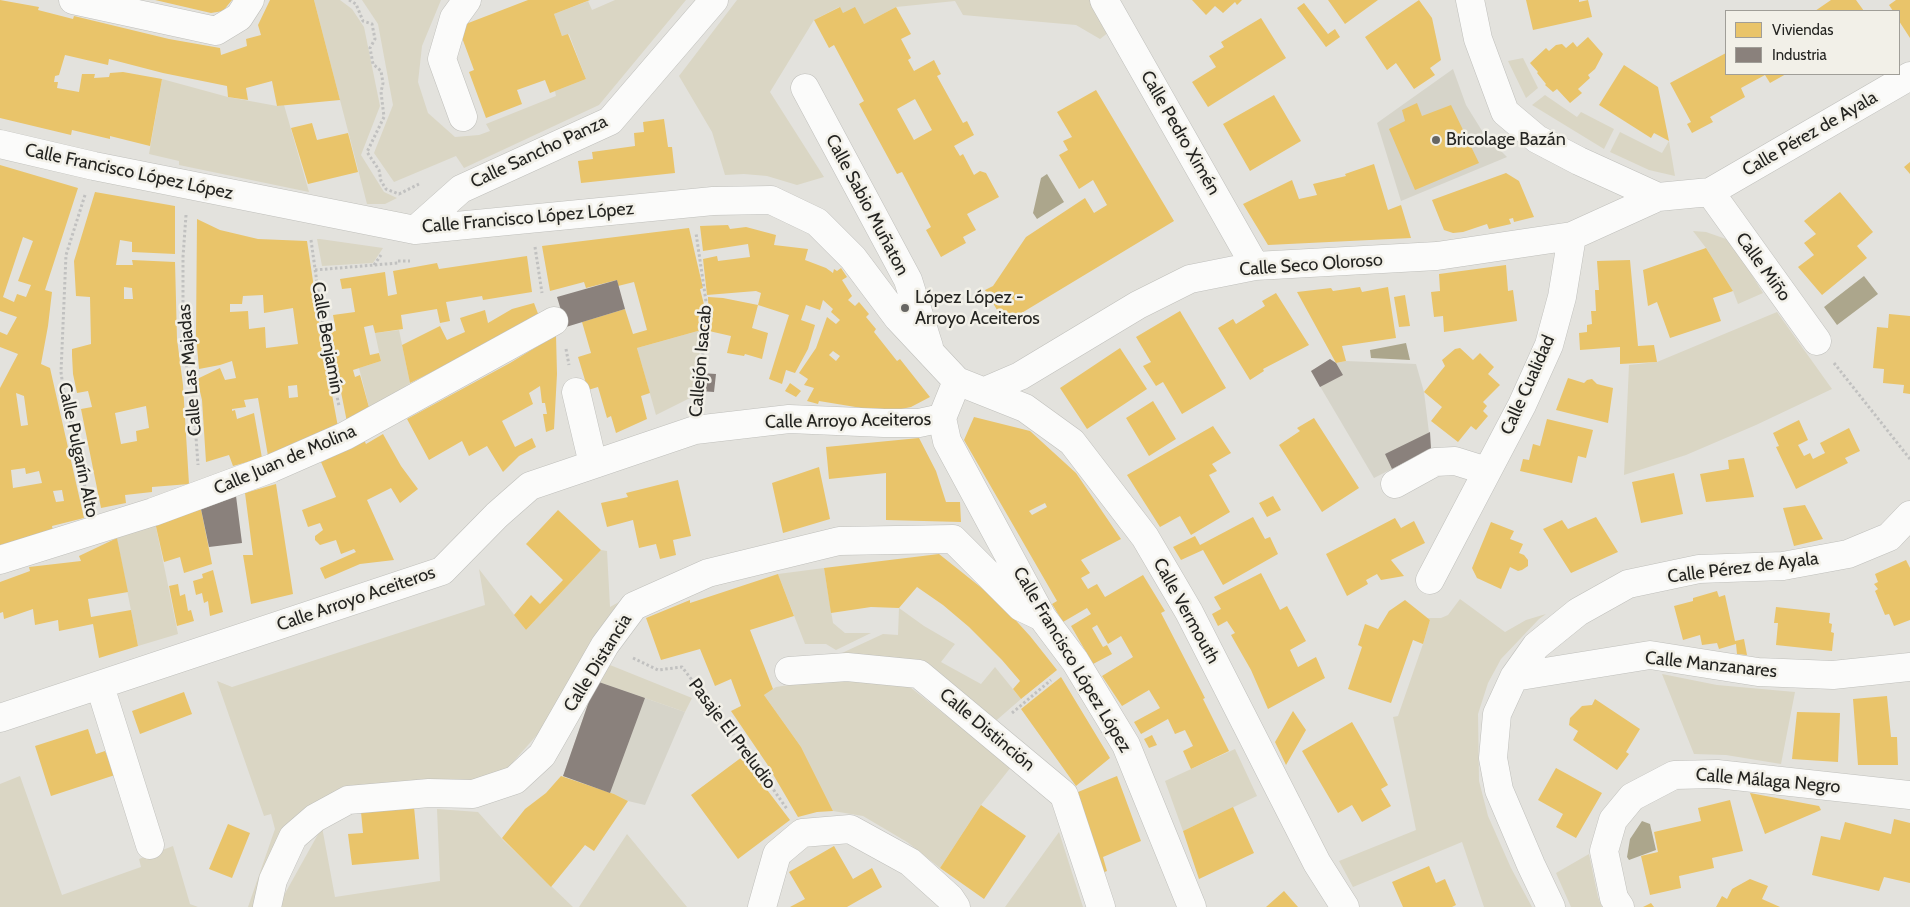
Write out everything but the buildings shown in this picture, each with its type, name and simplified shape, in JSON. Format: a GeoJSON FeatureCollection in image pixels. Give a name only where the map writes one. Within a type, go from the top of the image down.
{"type":"FeatureCollection","features":[{"type":"Feature","properties":{"kind":"street"},"geometry":{"type":"LineString","coordinates":[[73,0],[216,31],[239,17],[250,0]]}},
{"type":"Feature","properties":{"kind":"street"},"geometry":{"type":"LineString","coordinates":[[463,117],[442,59],[454,18],[467,0]]}},
{"type":"Feature","properties":{"kind":"street","name":"Calle Sancho Panza"},"geometry":{"type":"LineString","coordinates":[[415,230],[460,189],[610,121],[714,0]]}},
{"type":"Feature","properties":{"kind":"street","name":"Calle Pedro Ximén"},"geometry":{"type":"LineString","coordinates":[[1104,0],[1255,266]]}},
{"type":"Feature","properties":{"kind":"street"},"geometry":{"type":"LineString","coordinates":[[1470,0],[1478,40],[1505,112],[1537,139],[1579,161],[1658,197],[1710,192]]}},
{"type":"Feature","properties":{"kind":"street","name":"Calle Pérez de Ayala"},"geometry":{"type":"LineString","coordinates":[[1710,192],[1910,76]]}},
{"type":"Feature","properties":{"kind":"street","name":"Calle Sabio Muñaton"},"geometry":{"type":"LineString","coordinates":[[806,88],[908,280],[931,353]]}},
{"type":"Feature","properties":{"kind":"street","name":"Calle Francisco López López"},"geometry":{"type":"LineString","coordinates":[[0,144],[94,166],[415,230],[713,201],[771,200],[817,222],[853,258],[898,318],[957,381]]}},
{"type":"Feature","properties":{"kind":"street","name":"Calle Miño"},"geometry":{"type":"LineString","coordinates":[[1710,192],[1817,341]]}},
{"type":"Feature","properties":{"kind":"street","name":"Calle Seco Oloroso"},"geometry":{"type":"LineString","coordinates":[[985,391],[1020,376],[1138,305],[1190,279],[1255,266],[1437,256],[1572,236],[1658,197]]}},
{"type":"Feature","properties":{"kind":"street","name":"Calle Cualidad"},"geometry":{"type":"LineString","coordinates":[[1430,580],[1522,405],[1549,345],[1562,297],[1572,236]]}},
{"type":"Feature","properties":{"kind":"street","name":"Calle Juan de Molina"},"geometry":{"type":"LineString","coordinates":[[0,560],[153,512],[272,468],[345,436],[554,322]]}},
{"type":"Feature","properties":{"kind":"street","name":"Calle Arroyo Aceiteros"},"geometry":{"type":"LineString","coordinates":[[0,718],[442,570],[497,515],[530,486],[695,430],[789,419],[919,423],[942,418],[957,381]]}},
{"type":"Feature","properties":{"kind":"street","name":"Calle Vermouth"},"geometry":{"type":"LineString","coordinates":[[957,381],[1024,408],[1072,442],[1145,537],[1189,612],[1317,863],[1346,907]]}},
{"type":"Feature","properties":{"kind":"street"},"geometry":{"type":"LineString","coordinates":[[576,392],[594,464]]}},
{"type":"Feature","properties":{"kind":"street","name":"Calle Francisco López López"},"geometry":{"type":"LineString","coordinates":[[942,418],[947,441],[1042,617],[1074,661],[1126,745],[1192,907]]}},
{"type":"Feature","properties":{"kind":"street"},"geometry":{"type":"LineString","coordinates":[[1395,484],[1435,462],[1455,461],[1487,471]]}},
{"type":"Feature","properties":{"kind":"street","name":"Calle Pérez de Ayala"},"geometry":{"type":"LineString","coordinates":[[1551,907],[1499,790],[1492,758],[1497,714],[1514,677],[1536,646],[1578,612],[1628,584],[1699,569],[1783,566],[1848,554],[1889,537],[1910,514]]}},
{"type":"Feature","properties":{"kind":"street","name":"Calle Distancia"},"geometry":{"type":"LineString","coordinates":[[267,907],[273,880],[293,837],[315,818],[348,800],[429,793],[473,794],[515,780],[542,755],[605,645],[634,606],[708,574],[839,540],[953,539],[1021,607],[1042,617]]}},
{"type":"Feature","properties":{"kind":"street","name":"Calle Manzanares"},"geometry":{"type":"LineString","coordinates":[[1514,677],[1650,655],[1758,672],[1833,675],[1910,667]]}},
{"type":"Feature","properties":{"kind":"street","name":"Calle Distinción"},"geometry":{"type":"LineString","coordinates":[[789,671],[847,668],[919,674],[1064,795],[1101,907]]}},
{"type":"Feature","properties":{"kind":"street"},"geometry":{"type":"LineString","coordinates":[[100,686],[150,845]]}},
{"type":"Feature","properties":{"kind":"street","name":"Calle Málaga Negro"},"geometry":{"type":"LineString","coordinates":[[1620,907],[1614,898],[1604,851],[1614,820],[1632,797],[1674,775],[1716,774],[1910,795]]}},
{"type":"Feature","properties":{"kind":"street"},"geometry":{"type":"LineString","coordinates":[[762,907],[777,854],[802,833],[850,829],[910,862],[950,898],[956,907]]}},
{"type":"Feature","properties":{"kind":"path"},"geometry":{"type":"LineString","coordinates":[[350,0],[356,4],[364,21],[372,24],[375,39],[370,48],[373,64],[382,71],[383,83],[381,92],[384,117],[367,152],[380,170],[381,181],[386,188],[399,194],[418,184]]}},
{"type":"Feature","properties":{"kind":"path","name":"Calle Pulgarín Alto"},"geometry":{"type":"LineString","coordinates":[[94,166],[66,256],[61,372],[96,529]]}},
{"type":"Feature","properties":{"kind":"path","name":"Calle Las Majadas"},"geometry":{"type":"LineString","coordinates":[[189,185],[183,257],[183,336],[188,378],[193,395],[200,495]]}},
{"type":"Feature","properties":{"kind":"path","name":"Callejón Isacab"},"geometry":{"type":"LineString","coordinates":[[690,203],[708,316],[694,394],[695,430]]}},
{"type":"Feature","properties":{"kind":"path","name":"Calle Benjamín"},"geometry":{"type":"LineString","coordinates":[[311,240],[324,333],[345,436]]}},
{"type":"Feature","properties":{"kind":"path"},"geometry":{"type":"LineString","coordinates":[[536,253],[543,297]]}},
{"type":"Feature","properties":{"kind":"path"},"geometry":{"type":"LineString","coordinates":[[315,270],[409,261]]}},
{"type":"Feature","properties":{"kind":"path"},"geometry":{"type":"LineString","coordinates":[[1833,362],[1910,459]]}},
{"type":"Feature","properties":{"kind":"path","name":"Pasaje El Preludio"},"geometry":{"type":"LineString","coordinates":[[605,645],[658,670],[682,667],[752,759],[789,812]]}},
{"type":"Feature","properties":{"kind":"path"},"geometry":{"type":"LineString","coordinates":[[989,732],[1074,661]]}},
{"type":"Feature","properties":{"kind":"shaded area"},"geometry":{"type":"Polygon","coordinates":[[[314,0],[340,0],[352,9],[364,27],[380,106],[361,155],[384,192],[397,198],[385,204],[367,204],[314,0]]]}},
{"type":"Feature","properties":{"kind":"shaded area"},"geometry":{"type":"Polygon","coordinates":[[[362,0],[441,0],[422,46],[418,82],[428,113],[455,137],[479,135],[490,131],[486,124],[556,96],[555,91],[586,79],[569,34],[562,36],[554,14],[588,1],[592,10],[615,0],[686,0],[599,105],[464,168],[456,156],[394,182],[374,153],[393,105],[378,24],[362,0]]]}},
{"type":"Feature","properties":{"kind":"shaded area"},"geometry":{"type":"Polygon","coordinates":[[[737,0],[1090,0],[1109,32],[1100,39],[1076,25],[963,15],[955,1],[896,7],[864,24],[843,13],[839,7],[814,20],[770,92],[824,177],[797,185],[767,176],[725,175],[712,132],[679,76],[737,0]]]}},
{"type":"Feature","properties":{"kind":"shaded area"},"geometry":{"type":"Polygon","coordinates":[[[1523,58],[1538,88],[1526,98],[1508,61],[1523,58]]]}},
{"type":"Feature","properties":{"kind":"shaded area","name":"Bricolage Bazán"},"geometry":{"type":"Polygon","coordinates":[[[1453,69],[1466,105],[1484,134],[1507,157],[1401,201],[1377,123],[1453,69]]]}},
{"type":"Feature","properties":{"kind":"shaded area"},"geometry":{"type":"Polygon","coordinates":[[[162,79],[228,97],[277,106],[284,105],[309,192],[179,165],[179,161],[149,154],[162,79]]]}},
{"type":"Feature","properties":{"kind":"shaded area"},"geometry":{"type":"Polygon","coordinates":[[[1545,95],[1577,117],[1581,112],[1614,129],[1604,149],[1532,105],[1545,95]]]}},
{"type":"Feature","properties":{"kind":"shaded area"},"geometry":{"type":"Polygon","coordinates":[[[1620,132],[1662,153],[1669,141],[1675,176],[1649,170],[1610,152],[1620,132]]]}},
{"type":"Feature","properties":{"kind":"shaded area"},"geometry":{"type":"Polygon","coordinates":[[[1047,174],[1064,202],[1037,219],[1033,213],[1041,178],[1047,174]]]}},
{"type":"Feature","properties":{"kind":"shaded area"},"geometry":{"type":"Polygon","coordinates":[[[1693,231],[1706,232],[1726,239],[1742,259],[1763,293],[1738,304],[1733,291],[1693,231]]]}},
{"type":"Feature","properties":{"kind":"shaded area"},"geometry":{"type":"Polygon","coordinates":[[[317,239],[383,248],[373,263],[322,266],[317,239]]]}},
{"type":"Feature","properties":{"kind":"shaded area"},"geometry":{"type":"Polygon","coordinates":[[[1864,276],[1878,294],[1837,325],[1824,307],[1864,276]]]}},
{"type":"Feature","properties":{"kind":"shaded area"},"geometry":{"type":"Polygon","coordinates":[[[1777,312],[1832,389],[1686,455],[1624,475],[1629,365],[1657,362],[1777,312]]]}},
{"type":"Feature","properties":{"kind":"shaded area"},"geometry":{"type":"Polygon","coordinates":[[[705,329],[690,398],[656,415],[637,348],[705,329]]]}},
{"type":"Feature","properties":{"kind":"shaded area"},"geometry":{"type":"Polygon","coordinates":[[[399,330],[410,383],[370,411],[359,368],[381,361],[375,333],[399,330]]]}},
{"type":"Feature","properties":{"kind":"shaded area"},"geometry":{"type":"Polygon","coordinates":[[[1406,343],[1410,360],[1371,358],[1370,350],[1406,343]]]}},
{"type":"Feature","properties":{"kind":"shaded area"},"geometry":{"type":"Polygon","coordinates":[[[1330,359],[1336,363],[1346,361],[1416,364],[1424,392],[1431,449],[1374,478],[1311,371],[1330,359]]]}},
{"type":"Feature","properties":{"kind":"shaded area"},"geometry":{"type":"Polygon","coordinates":[[[155,522],[178,634],[138,646],[116,534],[155,522]]]}},
{"type":"Feature","properties":{"kind":"shaded area"},"geometry":{"type":"Polygon","coordinates":[[[601,550],[607,551],[610,607],[619,602],[617,614],[567,701],[506,770],[472,782],[338,791],[258,907],[248,907],[275,829],[271,814],[264,816],[217,681],[232,687],[485,605],[479,569],[526,630],[601,550]]]}},
{"type":"Feature","properties":{"kind":"shaded area"},"geometry":{"type":"Polygon","coordinates":[[[824,568],[833,623],[845,633],[871,633],[836,650],[826,644],[805,644],[778,574],[824,568]]]}},
{"type":"Feature","properties":{"kind":"shaded area"},"geometry":{"type":"Polygon","coordinates":[[[1460,599],[1505,632],[1526,620],[1546,614],[1501,659],[1488,683],[1478,714],[1479,781],[1488,816],[1511,868],[1532,907],[1484,907],[1462,842],[1353,887],[1339,861],[1416,830],[1393,717],[1398,716],[1423,644],[1430,620],[1427,618],[1441,618],[1448,615],[1460,599]]]}},
{"type":"Feature","properties":{"kind":"shaded area"},"geometry":{"type":"Polygon","coordinates":[[[899,608],[924,626],[955,644],[941,662],[981,684],[995,667],[1021,699],[991,725],[924,665],[853,661],[842,653],[883,634],[898,635],[899,608]]]}},
{"type":"Feature","properties":{"kind":"shaded area"},"geometry":{"type":"Polygon","coordinates":[[[605,663],[692,698],[685,712],[596,681],[605,663]]]}},
{"type":"Feature","properties":{"kind":"shaded area"},"geometry":{"type":"Polygon","coordinates":[[[1662,674],[1717,685],[1795,692],[1781,764],[1726,755],[1694,754],[1662,674]]]}},
{"type":"Feature","properties":{"kind":"shaded area"},"geometry":{"type":"Polygon","coordinates":[[[853,675],[905,683],[1011,767],[981,805],[940,868],[907,842],[863,816],[833,811],[801,747],[764,695],[776,687],[853,675]]]}},
{"type":"Feature","properties":{"kind":"shaded area"},"geometry":{"type":"Polygon","coordinates":[[[596,681],[685,712],[645,805],[628,801],[614,794],[563,776],[596,681]]]}},
{"type":"Feature","properties":{"kind":"shaded area"},"geometry":{"type":"Polygon","coordinates":[[[1235,749],[1257,796],[1183,831],[1165,781],[1235,749]]]}},
{"type":"Feature","properties":{"kind":"shaded area"},"geometry":{"type":"Polygon","coordinates":[[[20,776],[62,895],[141,867],[139,859],[173,846],[190,904],[198,907],[0,907],[0,784],[20,776]]]}},
{"type":"Feature","properties":{"kind":"shaded area"},"geometry":{"type":"Polygon","coordinates":[[[437,809],[478,812],[504,841],[573,907],[281,907],[283,897],[322,827],[335,897],[440,881],[437,809]]]}},
{"type":"Feature","properties":{"kind":"shaded area"},"geometry":{"type":"Polygon","coordinates":[[[1642,821],[1650,824],[1656,850],[1629,860],[1627,857],[1630,839],[1642,821]]]}},
{"type":"Feature","properties":{"kind":"shaded area"},"geometry":{"type":"Polygon","coordinates":[[[1059,832],[1083,907],[1005,907],[1059,832]]]}},
{"type":"Feature","properties":{"kind":"shaded area"},"geometry":{"type":"Polygon","coordinates":[[[627,834],[687,907],[579,907],[627,834]]]}},
{"type":"Feature","properties":{"kind":"shaded area"},"geometry":{"type":"Polygon","coordinates":[[[1589,854],[1598,897],[1602,907],[1571,907],[1556,873],[1589,854]]]}},
{"type":"Feature","properties":{"kind":"place","name":"Bricolage Bazán"},"geometry":{"type":"Point","coordinates":[1436,140]}},
{"type":"Feature","properties":{"kind":"place","name":"López López - Arroyo Aceiteros"},"geometry":{"type":"Point","coordinates":[905,308]}}]}
